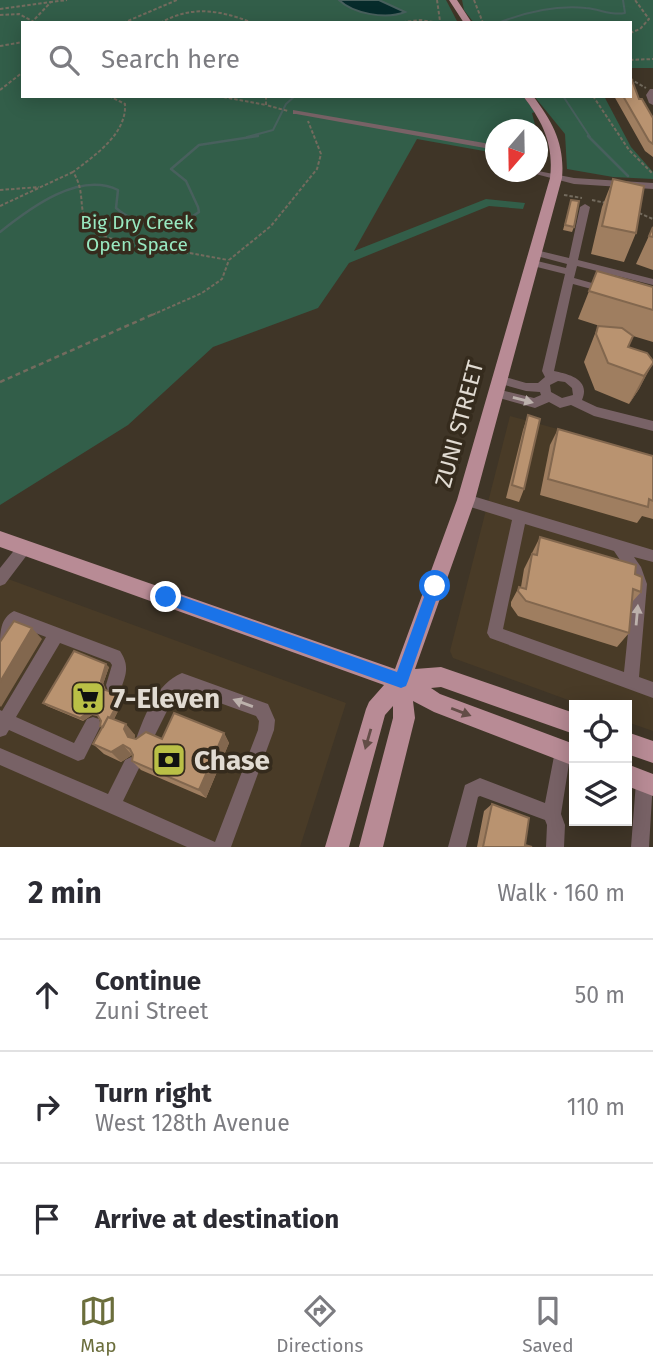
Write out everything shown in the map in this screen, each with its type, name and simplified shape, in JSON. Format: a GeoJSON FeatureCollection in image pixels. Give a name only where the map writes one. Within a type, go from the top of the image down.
{"type":"FeatureCollection","features":[{"type":"Feature","properties":{"kind":"main road"},"geometry":{"type":"LineString","coordinates":[[453,0],[467,21]]}},
{"type":"Feature","properties":{"kind":"main road","name":"ZUNI STREET"},"geometry":{"type":"LineString","coordinates":[[337,847],[376,709],[401,681],[466,500],[556,178],[559,157],[555,139],[545,118],[530,98]]}},
{"type":"Feature","properties":{"kind":"main road"},"geometry":{"type":"LineString","coordinates":[[0,539],[401,681],[434,702],[569,753]]}},
{"type":"Feature","properties":{"kind":"main road"},"geometry":{"type":"LineString","coordinates":[[401,681],[440,677],[569,721]]}},
{"type":"Feature","properties":{"kind":"main road","name":"ZUNI STREET"},"geometry":{"type":"LineString","coordinates":[[371,847],[404,718],[401,681]]}},
{"type":"Feature","properties":{"kind":"main road"},"geometry":{"type":"LineString","coordinates":[[632,745],[653,752]]}},
{"type":"Feature","properties":{"kind":"street"},"geometry":{"type":"LineString","coordinates":[[653,91],[650,95],[653,103]]}},
{"type":"Feature","properties":{"kind":"street"},"geometry":{"type":"LineString","coordinates":[[293,112],[485,146]]}},
{"type":"Feature","properties":{"kind":"street"},"geometry":{"type":"LineString","coordinates":[[548,176],[653,186]]}},
{"type":"Feature","properties":{"kind":"street"},"geometry":{"type":"LineString","coordinates":[[497,386],[535,403],[548,387],[548,371],[585,207]]}},
{"type":"Feature","properties":{"kind":"street"},"geometry":{"type":"LineString","coordinates":[[535,258],[571,271],[653,282]]}},
{"type":"Feature","properties":{"kind":"street"},"geometry":{"type":"LineString","coordinates":[[574,401],[594,411],[653,426]]}},
{"type":"Feature","properties":{"kind":"street"},"geometry":{"type":"LineString","coordinates":[[466,500],[653,556]]}},
{"type":"Feature","properties":{"kind":"street"},"geometry":{"type":"LineString","coordinates":[[618,545],[636,572],[640,584],[631,683]]}},
{"type":"Feature","properties":{"kind":"street"},"geometry":{"type":"LineString","coordinates":[[0,579],[25,547]]}},
{"type":"Feature","properties":{"kind":"street"},"geometry":{"type":"LineString","coordinates":[[0,640],[15,618],[115,656],[120,664],[114,685]]}},
{"type":"Feature","properties":{"kind":"street"},"geometry":{"type":"LineString","coordinates":[[56,635],[2,723],[78,753],[93,725]]}},
{"type":"Feature","properties":{"kind":"street"},"geometry":{"type":"LineString","coordinates":[[555,847],[556,825],[552,814],[569,753]]}},
{"type":"Feature","properties":{"kind":"street"},"geometry":{"type":"LineString","coordinates":[[0,756],[208,847]]}},
{"type":"Feature","properties":{"kind":"street"},"geometry":{"type":"LineString","coordinates":[[640,847],[641,781]]}},
{"type":"Feature","properties":{"kind":"street"},"geometry":{"type":"LineString","coordinates":[[457,847],[467,800],[471,791],[480,787],[552,814]]}},
{"type":"Feature","properties":{"kind":"lane"},"geometry":{"type":"LineString","coordinates":[[571,271],[617,293]]}},
{"type":"Feature","properties":{"kind":"lane"},"geometry":{"type":"LineString","coordinates":[[563,377],[574,382],[579,391],[574,401],[560,403],[548,387],[563,377]]}},
{"type":"Feature","properties":{"kind":"lane"},"geometry":{"type":"LineString","coordinates":[[520,516],[495,633],[653,690]]}},
{"type":"Feature","properties":{"kind":"lane"},"geometry":{"type":"LineString","coordinates":[[144,739],[163,699],[172,687],[182,681],[262,710],[267,720],[266,730],[222,847]]}},
{"type":"Feature","properties":{"kind":"lane"},"geometry":{"type":"LineString","coordinates":[[112,805],[131,766]]}},
{"type":"Feature","properties":{"kind":"path"},"geometry":{"type":"LineString","coordinates":[[0,9],[67,0]]}},
{"type":"Feature","properties":{"kind":"path"},"geometry":{"type":"LineString","coordinates":[[127,21],[177,0]]}},
{"type":"Feature","properties":{"kind":"path"},"geometry":{"type":"LineString","coordinates":[[437,0],[440,21]]}},
{"type":"Feature","properties":{"kind":"path"},"geometry":{"type":"LineString","coordinates":[[474,0],[482,21]]}},
{"type":"Feature","properties":{"kind":"path"},"geometry":{"type":"LineString","coordinates":[[632,32],[640,29],[649,19],[635,0]]}},
{"type":"Feature","properties":{"kind":"path"},"geometry":{"type":"LineString","coordinates":[[0,15],[19,14],[31,21],[51,2]]}},
{"type":"Feature","properties":{"kind":"path"},"geometry":{"type":"LineString","coordinates":[[163,21],[182,10],[194,9],[230,14],[248,21]]}},
{"type":"Feature","properties":{"kind":"path"},"geometry":{"type":"LineString","coordinates":[[0,46],[21,42]]}},
{"type":"Feature","properties":{"kind":"path"},"geometry":{"type":"LineString","coordinates":[[632,60],[653,59]]}},
{"type":"Feature","properties":{"kind":"path"},"geometry":{"type":"LineString","coordinates":[[0,90],[21,74]]}},
{"type":"Feature","properties":{"kind":"path"},"geometry":{"type":"LineString","coordinates":[[632,80],[653,91]]}},
{"type":"Feature","properties":{"kind":"path"},"geometry":{"type":"LineString","coordinates":[[0,206],[73,172],[107,142],[126,116],[125,104],[113,98]]}},
{"type":"Feature","properties":{"kind":"path"},"geometry":{"type":"LineString","coordinates":[[0,382],[202,293],[222,279],[229,260],[271,226],[302,190],[321,161],[312,127],[305,116],[229,98]]}},
{"type":"Feature","properties":{"kind":"path"},"geometry":{"type":"LineString","coordinates":[[266,98],[266,105]]}},
{"type":"Feature","properties":{"kind":"path"},"geometry":{"type":"LineString","coordinates":[[595,98],[608,114],[628,150],[653,174]]}},
{"type":"Feature","properties":{"kind":"path"},"geometry":{"type":"LineString","coordinates":[[73,172],[82,192],[80,204],[83,218],[90,228],[108,238],[229,260]]}},
{"type":"Feature","properties":{"kind":"path"},"geometry":{"type":"LineString","coordinates":[[0,190],[42,187]]}},
{"type":"Feature","properties":{"kind":"path"},"geometry":{"type":"LineString","coordinates":[[564,195],[610,203]]}},
{"type":"Feature","properties":{"kind":"path"},"geometry":{"type":"LineString","coordinates":[[632,210],[653,219]]}},
{"type":"Feature","properties":{"kind":"shaded area"},"geometry":{"type":"Polygon","coordinates":[[[510,416],[653,455],[653,731],[632,724],[632,700],[569,700],[453,658],[450,651],[510,416]]]}},
{"type":"Feature","properties":{"kind":"shaded area"},"geometry":{"type":"Polygon","coordinates":[[[0,576],[346,703],[300,847],[0,847],[0,576]]]}},
{"type":"Feature","properties":{"kind":"green space","name":"Big Dry Creek Open Space"},"geometry":{"type":"Polygon","coordinates":[[[0,0],[446,0],[457,21],[21,21],[21,98],[524,98],[535,112],[532,113],[534,119],[485,119],[485,151],[417,139],[354,251],[486,199],[525,203],[523,209],[489,206],[349,263],[318,308],[213,347],[128,425],[0,505],[0,0]]]}},
{"type":"Feature","properties":{"kind":"green space"},"geometry":{"type":"Polygon","coordinates":[[[462,0],[653,0],[653,68],[632,68],[632,21],[472,21],[464,10],[462,0]]]}},
{"type":"Feature","properties":{"kind":"green space"},"geometry":{"type":"Polygon","coordinates":[[[536,98],[605,98],[631,147],[653,172],[653,179],[613,177],[567,169],[565,134],[536,98]]]}},
{"type":"Feature","properties":{"kind":"water"},"geometry":{"type":"Polygon","coordinates":[[[339,0],[379,0],[405,12],[369,14],[339,0]]]}},
{"type":"Feature","properties":{"kind":"building"},"geometry":{"type":"Polygon","coordinates":[[[632,80],[639,99],[642,99],[653,118],[653,144],[624,98],[632,98],[632,80]]]}},
{"type":"Feature","properties":{"kind":"building"},"geometry":{"type":"Polygon","coordinates":[[[613,179],[644,186],[636,233],[602,226],[613,179]]]}},
{"type":"Feature","properties":{"kind":"building"},"geometry":{"type":"Polygon","coordinates":[[[571,200],[579,201],[574,227],[565,225],[571,200]]]}},
{"type":"Feature","properties":{"kind":"building"},"geometry":{"type":"Polygon","coordinates":[[[597,271],[653,287],[653,310],[589,291],[597,271]]]}},
{"type":"Feature","properties":{"kind":"building"},"geometry":{"type":"Polygon","coordinates":[[[598,326],[622,328],[633,336],[628,347],[647,353],[653,361],[644,376],[608,363],[596,334],[598,326]]]}},
{"type":"Feature","properties":{"kind":"building"},"geometry":{"type":"Polygon","coordinates":[[[528,415],[540,419],[524,489],[512,485],[528,415]]]}},
{"type":"Feature","properties":{"kind":"building"},"geometry":{"type":"Polygon","coordinates":[[[558,429],[653,456],[653,501],[649,499],[648,507],[548,479],[558,429]]]}},
{"type":"Feature","properties":{"kind":"building"},"geometry":{"type":"Polygon","coordinates":[[[540,537],[636,565],[635,574],[642,577],[641,592],[633,589],[629,633],[526,601],[518,591],[519,587],[526,589],[532,554],[537,555],[540,537]]]}},
{"type":"Feature","properties":{"kind":"building"},"geometry":{"type":"Polygon","coordinates":[[[14,621],[32,628],[0,682],[0,642],[14,621]]]}},
{"type":"Feature","properties":{"kind":"building","name":"7-Eleven"},"geometry":{"type":"Polygon","coordinates":[[[74,651],[106,664],[101,681],[105,690],[112,692],[121,686],[126,688],[103,727],[100,726],[101,721],[97,714],[89,712],[80,718],[43,703],[74,651]]]}},
{"type":"Feature","properties":{"kind":"building","name":"Chase"},"geometry":{"type":"Polygon","coordinates":[[[174,713],[224,733],[199,790],[132,761],[130,749],[123,745],[111,752],[93,744],[108,717],[126,724],[124,729],[128,737],[136,739],[146,732],[162,739],[174,713]]]}},
{"type":"Feature","properties":{"kind":"building"},"geometry":{"type":"Polygon","coordinates":[[[492,804],[529,818],[525,845],[532,847],[483,847],[492,804]]]}},
{"type":"Feature","properties":{"kind":"waterway"},"geometry":{"type":"LineString","coordinates":[[504,21],[530,13],[564,8],[625,13],[623,0]]}},
{"type":"Feature","properties":{"kind":"waterway"},"geometry":{"type":"LineString","coordinates":[[247,137],[273,130],[286,104],[293,98]]}},
{"type":"Feature","properties":{"kind":"waterway"},"geometry":{"type":"LineString","coordinates":[[564,98],[590,137]]}},
{"type":"Feature","properties":{"kind":"waterway"},"geometry":{"type":"LineString","coordinates":[[0,232],[40,203],[87,185],[103,185],[118,190],[116,208],[135,220],[157,225],[179,222],[199,212],[186,181],[171,169],[199,145],[258,136]]}},
{"type":"Feature","properties":{"kind":"waterway"},"geometry":{"type":"LineString","coordinates":[[588,136],[628,176]]}},
{"type":"Feature","properties":{"kind":"place","name":"7-Eleven"},"geometry":{"type":"Point","coordinates":[88,698]}},
{"type":"Feature","properties":{"kind":"place","name":"Chase"},"geometry":{"type":"Point","coordinates":[169,760]}},
{"type":"Feature","properties":{"kind":"route"},"geometry":{"type":"LineString","coordinates":[[166,597],[401,681],[435,586]]}}]}
